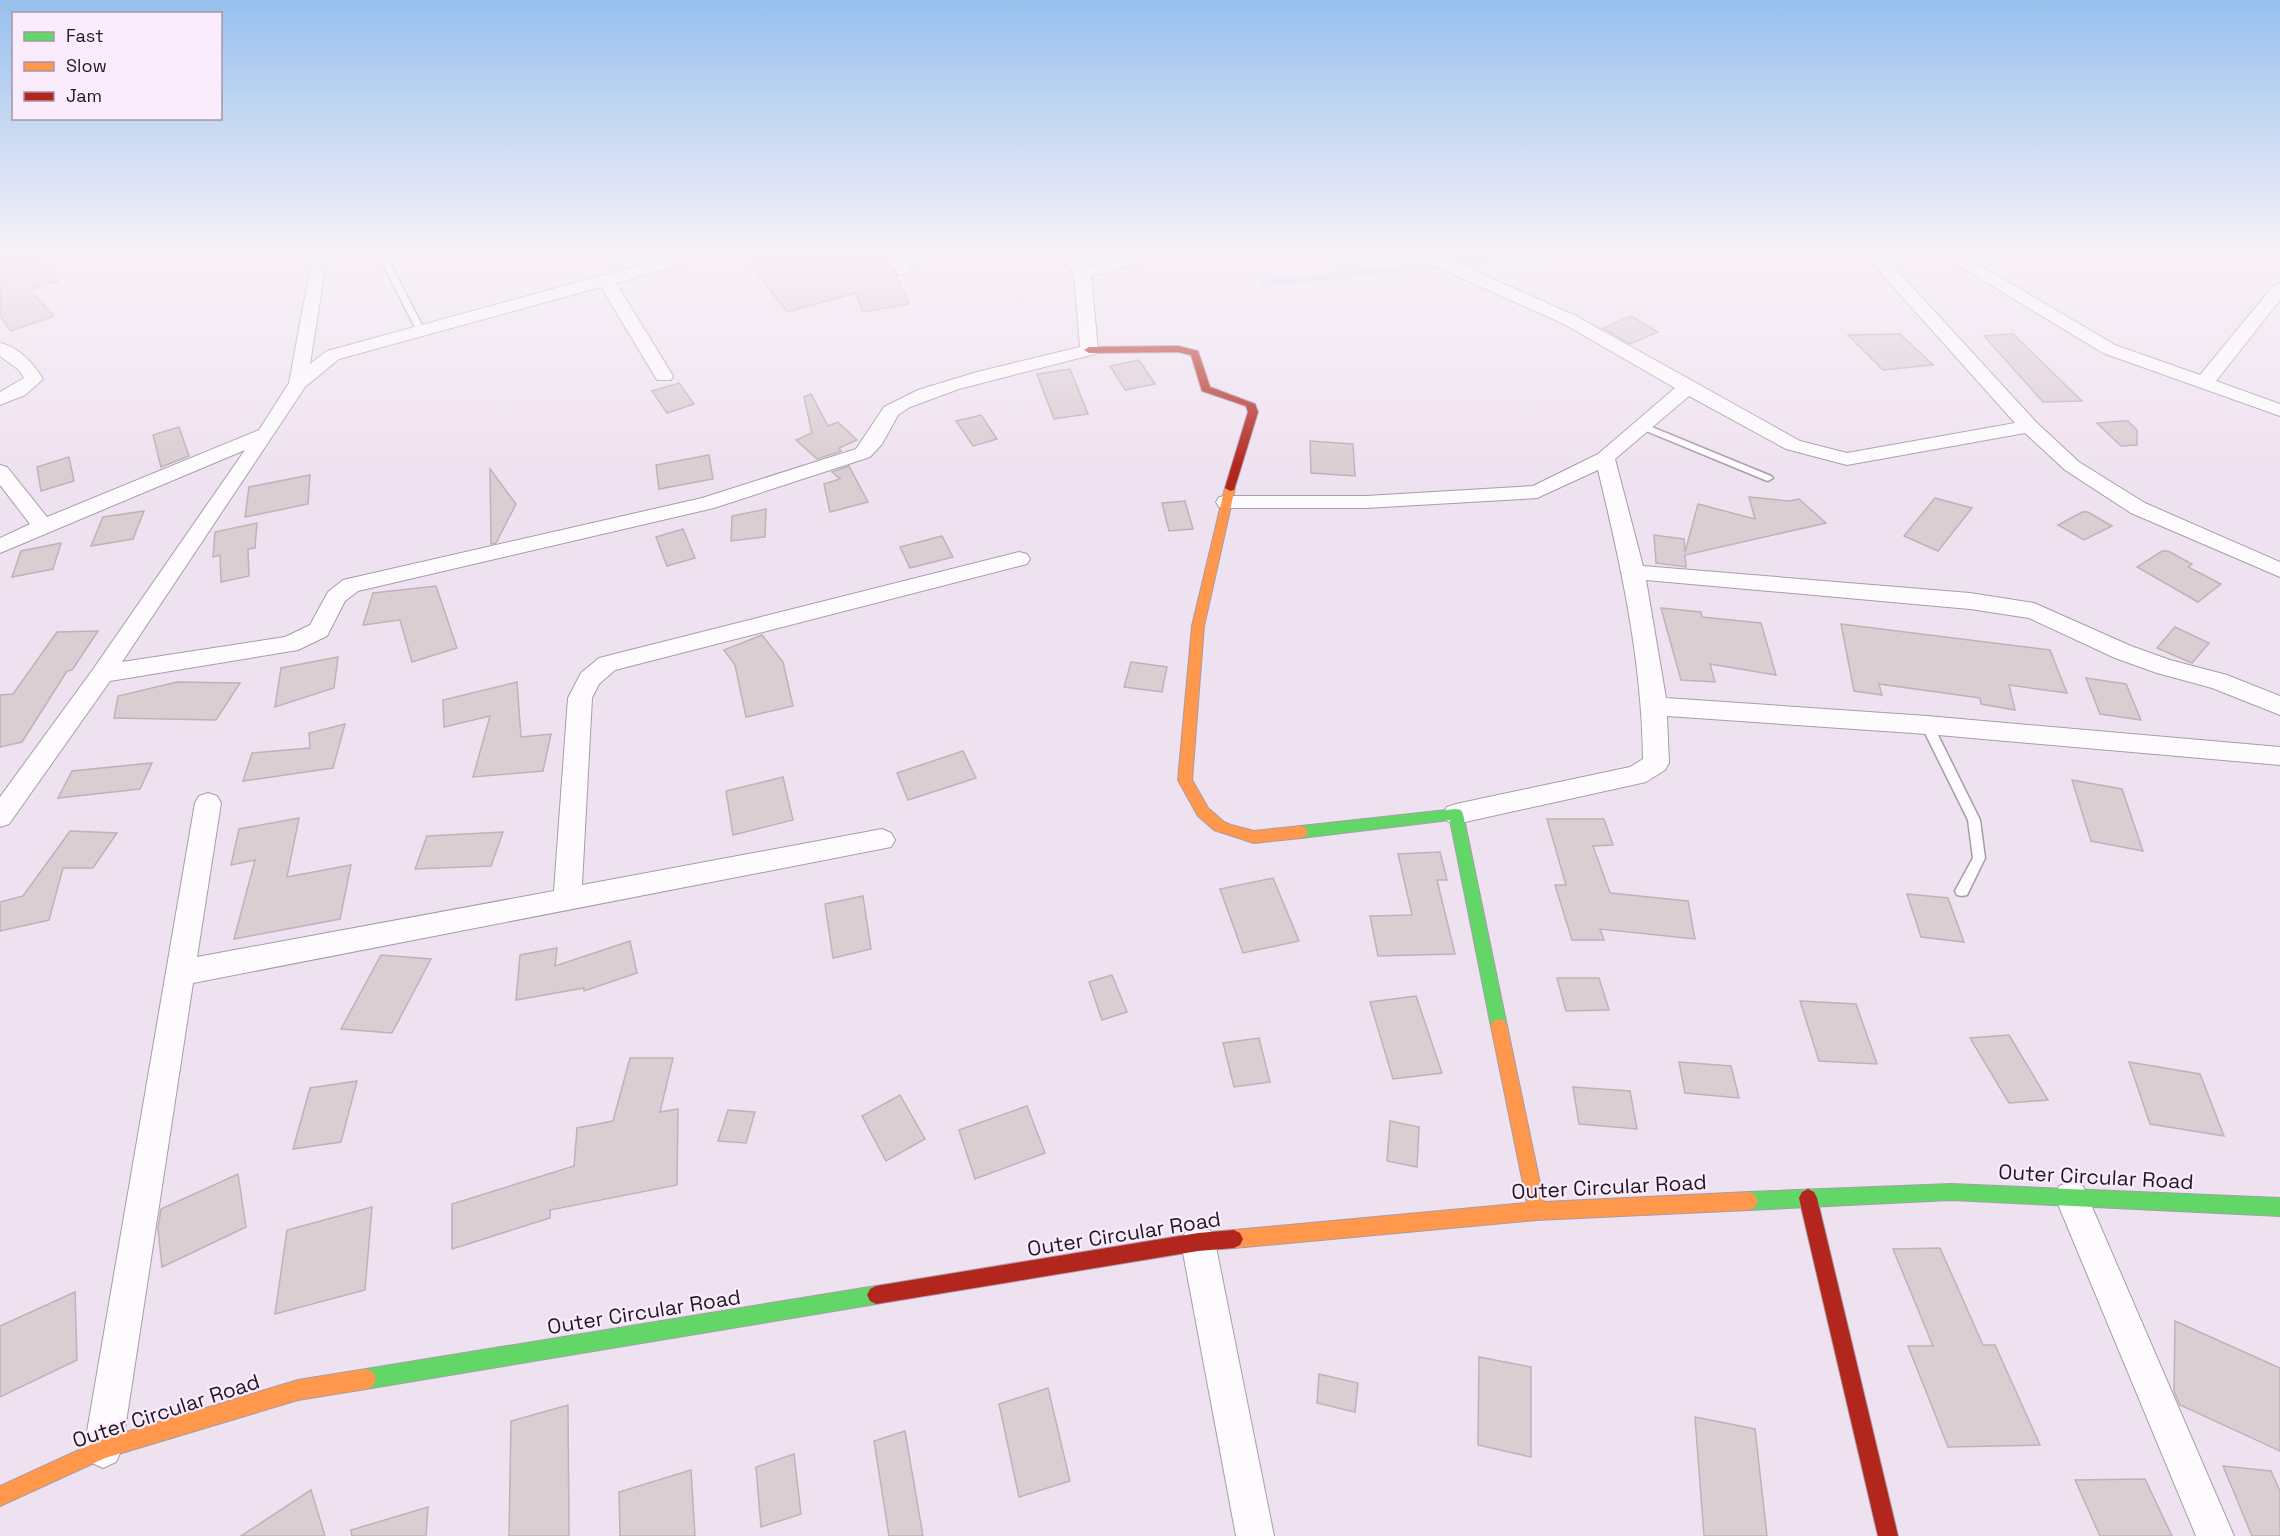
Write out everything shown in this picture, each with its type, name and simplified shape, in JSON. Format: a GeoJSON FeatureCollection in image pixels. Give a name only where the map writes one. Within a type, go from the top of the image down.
{"type":"FeatureCollection","features":[{"type":"Feature","properties":{"kind":"street"},"geometry":{"type":"LineString","coordinates":[[298,382],[308,325]]}},
{"type":"Feature","properties":{"kind":"street"},"geometry":{"type":"LineString","coordinates":[[0,817],[102,674],[266,434],[298,382],[333,356],[448,325]]}},
{"type":"Feature","properties":{"kind":"street"},"geometry":{"type":"LineString","coordinates":[[633,325],[664,376]]}},
{"type":"Feature","properties":{"kind":"street"},"geometry":{"type":"LineString","coordinates":[[1087,325],[1089,350]]}},
{"type":"Feature","properties":{"kind":"street"},"geometry":{"type":"LineString","coordinates":[[1578,325],[1793,445],[1847,459],[2029,426]]}},
{"type":"Feature","properties":{"kind":"street"},"geometry":{"type":"LineString","coordinates":[[1936,325],[2029,426],[2072,466],[2138,508],[2280,570]]}},
{"type":"Feature","properties":{"kind":"street"},"geometry":{"type":"LineString","coordinates":[[2067,325],[2109,349],[2280,410]]}},
{"type":"Feature","properties":{"kind":"street"},"geometry":{"type":"LineString","coordinates":[[2204,383],[2251,325]]}},
{"type":"Feature","properties":{"kind":"street"},"geometry":{"type":"LineString","coordinates":[[0,348],[26,366],[34,379],[18,391],[0,399]]}},
{"type":"Feature","properties":{"kind":"street"},"geometry":{"type":"LineString","coordinates":[[102,674],[290,644],[319,630],[336,597],[351,585],[718,500],[863,453],[872,446],[891,411],[918,397],[1089,350],[1178,349],[1196,353],[1206,389],[1250,404],[1253,412],[1226,502],[1198,626],[1185,780],[1194,802],[1211,820],[1228,832],[1254,837],[1456,814],[1637,775],[1656,763],[1655,706],[1634,572],[1605,458]]}},
{"type":"Feature","properties":{"kind":"street"},"geometry":{"type":"LineString","coordinates":[[1226,502],[1366,502],[1537,492],[1605,458],[1687,387]]}},
{"type":"Feature","properties":{"kind":"street"},"geometry":{"type":"LineString","coordinates":[[0,546],[266,434]]}},
{"type":"Feature","properties":{"kind":"street"},"geometry":{"type":"LineString","coordinates":[[0,471],[44,526]]}},
{"type":"Feature","properties":{"kind":"street"},"geometry":{"type":"LineString","coordinates":[[567,900],[580,698],[589,679],[607,664],[1019,559]]}},
{"type":"Feature","properties":{"kind":"street"},"geometry":{"type":"LineString","coordinates":[[1634,572],[1970,601],[2034,611],[2123,652],[2165,667],[2219,681],[2280,706]]}},
{"type":"Feature","properties":{"kind":"street"},"geometry":{"type":"LineString","coordinates":[[1655,706],[1927,725],[2280,756]]}},
{"type":"Feature","properties":{"kind":"street"},"geometry":{"type":"LineString","coordinates":[[103,1449],[208,804]]}},
{"type":"Feature","properties":{"kind":"street"},"geometry":{"type":"LineString","coordinates":[[1456,814],[1537,1211]]}},
{"type":"Feature","properties":{"kind":"street"},"geometry":{"type":"LineString","coordinates":[[180,973],[882,840]]}},
{"type":"Feature","properties":{"kind":"street","name":"Outer Circular Road"},"geometry":{"type":"LineString","coordinates":[[0,1496],[103,1449],[298,1390],[1198,1242],[1537,1211],[1952,1192],[2280,1207]]}},
{"type":"Feature","properties":{"kind":"street"},"geometry":{"type":"LineString","coordinates":[[2071,1197],[2215,1536]]}},
{"type":"Feature","properties":{"kind":"street"},"geometry":{"type":"LineString","coordinates":[[1808,1198],[1888,1536]]}},
{"type":"Feature","properties":{"kind":"street"},"geometry":{"type":"LineString","coordinates":[[1198,1242],[1255,1536]]}},
{"type":"Feature","properties":{"kind":"lane"},"geometry":{"type":"LineString","coordinates":[[417,325],[421,332]]}},
{"type":"Feature","properties":{"kind":"lane"},"geometry":{"type":"LineString","coordinates":[[1642,426],[1768,478]]}},
{"type":"Feature","properties":{"kind":"lane"},"geometry":{"type":"LineString","coordinates":[[1927,725],[1974,820],[1979,858],[1962,891]]}},
{"type":"Feature","properties":{"kind":"building"},"geometry":{"type":"Polygon","coordinates":[[[6,325],[29,325],[11,331],[6,325]]]}},
{"type":"Feature","properties":{"kind":"building"},"geometry":{"type":"Polygon","coordinates":[[[1611,325],[1646,325],[1658,332],[1630,344],[1603,328],[1611,325]]]}},
{"type":"Feature","properties":{"kind":"building"},"geometry":{"type":"Polygon","coordinates":[[[1900,334],[1933,365],[1883,370],[1848,335],[1900,334]]]}},
{"type":"Feature","properties":{"kind":"building"},"geometry":{"type":"Polygon","coordinates":[[[2013,334],[2082,401],[2043,402],[1984,336],[2013,334]]]}},
{"type":"Feature","properties":{"kind":"building"},"geometry":{"type":"Polygon","coordinates":[[[1139,360],[1155,384],[1125,390],[1110,366],[1139,360]]]}},
{"type":"Feature","properties":{"kind":"building"},"geometry":{"type":"Polygon","coordinates":[[[1070,369],[1088,414],[1054,419],[1037,374],[1070,369]]]}},
{"type":"Feature","properties":{"kind":"building"},"geometry":{"type":"Polygon","coordinates":[[[679,383],[694,404],[667,413],[652,391],[679,383]]]}},
{"type":"Feature","properties":{"kind":"building"},"geometry":{"type":"Polygon","coordinates":[[[811,394],[828,426],[838,422],[857,440],[839,448],[841,451],[817,459],[796,440],[812,433],[804,397],[811,394]]]}},
{"type":"Feature","properties":{"kind":"building"},"geometry":{"type":"Polygon","coordinates":[[[981,415],[997,439],[973,446],[956,421],[981,415]]]}},
{"type":"Feature","properties":{"kind":"building"},"geometry":{"type":"Polygon","coordinates":[[[2128,421],[2137,430],[2137,445],[2121,446],[2097,423],[2128,421]]]}},
{"type":"Feature","properties":{"kind":"building"},"geometry":{"type":"Polygon","coordinates":[[[179,427],[189,456],[161,467],[153,435],[179,427]]]}},
{"type":"Feature","properties":{"kind":"building"},"geometry":{"type":"Polygon","coordinates":[[[1310,441],[1353,444],[1355,476],[1311,473],[1310,441]]]}},
{"type":"Feature","properties":{"kind":"building"},"geometry":{"type":"Polygon","coordinates":[[[709,455],[713,479],[659,489],[656,465],[709,455]]]}},
{"type":"Feature","properties":{"kind":"building"},"geometry":{"type":"Polygon","coordinates":[[[69,457],[74,481],[41,491],[37,467],[69,457]]]}},
{"type":"Feature","properties":{"kind":"building"},"geometry":{"type":"Polygon","coordinates":[[[849,466],[868,502],[830,512],[824,484],[840,479],[832,472],[849,466]]]}},
{"type":"Feature","properties":{"kind":"building"},"geometry":{"type":"Polygon","coordinates":[[[490,469],[516,504],[496,543],[491,544],[490,469]]]}},
{"type":"Feature","properties":{"kind":"building"},"geometry":{"type":"Polygon","coordinates":[[[310,475],[308,504],[245,517],[249,487],[310,475]]]}},
{"type":"Feature","properties":{"kind":"building"},"geometry":{"type":"Polygon","coordinates":[[[1749,497],[1789,501],[1799,499],[1826,523],[1685,555],[1686,567],[1656,563],[1654,535],[1684,539],[1685,552],[1698,504],[1755,519],[1749,497]]]}},
{"type":"Feature","properties":{"kind":"building"},"geometry":{"type":"Polygon","coordinates":[[[1935,498],[1972,508],[1938,551],[1904,536],[1935,498]]]}},
{"type":"Feature","properties":{"kind":"building"},"geometry":{"type":"Polygon","coordinates":[[[1185,501],[1193,529],[1169,531],[1162,503],[1185,501]]]}},
{"type":"Feature","properties":{"kind":"building"},"geometry":{"type":"Polygon","coordinates":[[[766,509],[765,537],[731,541],[732,516],[766,509]]]}},
{"type":"Feature","properties":{"kind":"building"},"geometry":{"type":"Polygon","coordinates":[[[144,511],[133,539],[91,546],[103,517],[144,511]]]}},
{"type":"Feature","properties":{"kind":"building"},"geometry":{"type":"Polygon","coordinates":[[[2082,512],[2088,512],[2112,526],[2084,540],[2058,525],[2082,512]]]}},
{"type":"Feature","properties":{"kind":"building"},"geometry":{"type":"Polygon","coordinates":[[[257,523],[255,548],[248,549],[249,576],[221,582],[220,555],[213,557],[215,532],[257,523]]]}},
{"type":"Feature","properties":{"kind":"building"},"geometry":{"type":"Polygon","coordinates":[[[683,529],[695,558],[667,566],[656,537],[683,529]]]}},
{"type":"Feature","properties":{"kind":"building"},"geometry":{"type":"Polygon","coordinates":[[[942,536],[953,557],[910,568],[900,547],[942,536]]]}},
{"type":"Feature","properties":{"kind":"building"},"geometry":{"type":"Polygon","coordinates":[[[61,543],[53,569],[12,577],[21,551],[61,543]]]}},
{"type":"Feature","properties":{"kind":"building"},"geometry":{"type":"Polygon","coordinates":[[[2162,551],[2168,551],[2192,564],[2188,567],[2221,584],[2198,602],[2137,567],[2162,551]]]}},
{"type":"Feature","properties":{"kind":"building"},"geometry":{"type":"Polygon","coordinates":[[[436,586],[457,648],[412,662],[400,620],[363,625],[373,593],[436,586]]]}},
{"type":"Feature","properties":{"kind":"building"},"geometry":{"type":"Polygon","coordinates":[[[1661,608],[1701,612],[1702,617],[1761,623],[1776,675],[1710,664],[1715,682],[1681,680],[1661,608]]]}},
{"type":"Feature","properties":{"kind":"building"},"geometry":{"type":"Polygon","coordinates":[[[1841,624],[2050,650],[2067,693],[2009,685],[2015,710],[1981,704],[1980,698],[1879,684],[1882,695],[1854,691],[1841,624]]]}},
{"type":"Feature","properties":{"kind":"building"},"geometry":{"type":"Polygon","coordinates":[[[2175,627],[2209,643],[2192,663],[2157,648],[2175,627]]]}},
{"type":"Feature","properties":{"kind":"building"},"geometry":{"type":"Polygon","coordinates":[[[98,631],[72,670],[67,671],[22,742],[0,747],[0,695],[13,694],[57,632],[98,631]]]}},
{"type":"Feature","properties":{"kind":"building"},"geometry":{"type":"Polygon","coordinates":[[[762,635],[783,662],[793,706],[746,717],[735,665],[724,650],[762,635]]]}},
{"type":"Feature","properties":{"kind":"building"},"geometry":{"type":"Polygon","coordinates":[[[338,657],[334,688],[275,707],[281,668],[338,657]]]}},
{"type":"Feature","properties":{"kind":"building"},"geometry":{"type":"Polygon","coordinates":[[[1131,662],[1167,667],[1162,692],[1124,687],[1131,662]]]}},
{"type":"Feature","properties":{"kind":"building"},"geometry":{"type":"Polygon","coordinates":[[[2086,678],[2126,684],[2141,720],[2100,714],[2086,678]]]}},
{"type":"Feature","properties":{"kind":"building"},"geometry":{"type":"Polygon","coordinates":[[[177,682],[240,683],[216,720],[114,718],[118,696],[177,682]]]}},
{"type":"Feature","properties":{"kind":"building"},"geometry":{"type":"Polygon","coordinates":[[[517,682],[521,737],[551,734],[543,771],[473,777],[490,716],[444,727],[443,700],[517,682]]]}},
{"type":"Feature","properties":{"kind":"building"},"geometry":{"type":"Polygon","coordinates":[[[345,724],[333,768],[243,781],[252,753],[310,748],[309,733],[345,724]]]}},
{"type":"Feature","properties":{"kind":"building"},"geometry":{"type":"Polygon","coordinates":[[[963,751],[976,778],[908,800],[897,773],[963,751]]]}},
{"type":"Feature","properties":{"kind":"building"},"geometry":{"type":"Polygon","coordinates":[[[152,763],[140,789],[58,798],[72,771],[152,763]]]}},
{"type":"Feature","properties":{"kind":"building"},"geometry":{"type":"Polygon","coordinates":[[[783,777],[793,820],[733,835],[726,791],[783,777]]]}},
{"type":"Feature","properties":{"kind":"building"},"geometry":{"type":"Polygon","coordinates":[[[2072,780],[2122,789],[2143,851],[2091,841],[2072,780]]]}},
{"type":"Feature","properties":{"kind":"building"},"geometry":{"type":"Polygon","coordinates":[[[299,818],[287,877],[351,865],[340,919],[234,939],[255,860],[231,865],[239,829],[299,818]]]}},
{"type":"Feature","properties":{"kind":"building"},"geometry":{"type":"Polygon","coordinates":[[[1547,819],[1604,819],[1613,845],[1593,846],[1610,893],[1688,901],[1695,939],[1600,929],[1604,940],[1572,940],[1555,885],[1566,885],[1547,819]]]}},
{"type":"Feature","properties":{"kind":"building"},"geometry":{"type":"Polygon","coordinates":[[[70,831],[117,833],[93,868],[63,868],[49,920],[0,931],[0,902],[23,896],[70,831]]]}},
{"type":"Feature","properties":{"kind":"building"},"geometry":{"type":"Polygon","coordinates":[[[503,832],[491,866],[415,869],[427,836],[503,832]]]}},
{"type":"Feature","properties":{"kind":"building"},"geometry":{"type":"Polygon","coordinates":[[[1440,852],[1447,880],[1437,880],[1455,954],[1378,956],[1370,916],[1412,915],[1398,854],[1440,852]]]}},
{"type":"Feature","properties":{"kind":"building"},"geometry":{"type":"Polygon","coordinates":[[[1273,878],[1299,941],[1243,953],[1220,889],[1273,878]]]}},
{"type":"Feature","properties":{"kind":"building"},"geometry":{"type":"Polygon","coordinates":[[[1907,894],[1948,898],[1964,942],[1921,937],[1907,894]]]}},
{"type":"Feature","properties":{"kind":"building"},"geometry":{"type":"Polygon","coordinates":[[[863,896],[871,949],[833,958],[825,904],[863,896]]]}},
{"type":"Feature","properties":{"kind":"building"},"geometry":{"type":"Polygon","coordinates":[[[630,941],[637,973],[584,991],[584,988],[516,1000],[520,955],[557,948],[555,966],[630,941]]]}},
{"type":"Feature","properties":{"kind":"building"},"geometry":{"type":"Polygon","coordinates":[[[381,955],[431,959],[392,1033],[341,1029],[381,955]]]}},
{"type":"Feature","properties":{"kind":"building"},"geometry":{"type":"Polygon","coordinates":[[[1112,975],[1127,1012],[1102,1020],[1089,982],[1112,975]]]}},
{"type":"Feature","properties":{"kind":"building"},"geometry":{"type":"Polygon","coordinates":[[[1557,978],[1599,978],[1609,1010],[1566,1011],[1557,978]]]}},
{"type":"Feature","properties":{"kind":"building"},"geometry":{"type":"Polygon","coordinates":[[[1416,996],[1442,1073],[1393,1079],[1370,1002],[1416,996]]]}},
{"type":"Feature","properties":{"kind":"building"},"geometry":{"type":"Polygon","coordinates":[[[1800,1001],[1856,1004],[1877,1064],[1819,1061],[1800,1001]]]}},
{"type":"Feature","properties":{"kind":"building"},"geometry":{"type":"Polygon","coordinates":[[[2009,1035],[2048,1100],[2009,1103],[1970,1038],[2009,1035]]]}},
{"type":"Feature","properties":{"kind":"building"},"geometry":{"type":"Polygon","coordinates":[[[1259,1038],[1270,1082],[1234,1087],[1223,1043],[1259,1038]]]}},
{"type":"Feature","properties":{"kind":"building"},"geometry":{"type":"Polygon","coordinates":[[[630,1058],[673,1058],[660,1112],[678,1109],[677,1185],[550,1210],[550,1218],[452,1249],[452,1204],[574,1166],[577,1128],[613,1121],[630,1058]]]}},
{"type":"Feature","properties":{"kind":"building"},"geometry":{"type":"Polygon","coordinates":[[[1679,1062],[1731,1066],[1739,1098],[1685,1093],[1679,1062]]]}},
{"type":"Feature","properties":{"kind":"building"},"geometry":{"type":"Polygon","coordinates":[[[2129,1062],[2200,1074],[2224,1136],[2150,1124],[2129,1062]]]}},
{"type":"Feature","properties":{"kind":"building"},"geometry":{"type":"Polygon","coordinates":[[[357,1081],[341,1142],[293,1149],[310,1088],[357,1081]]]}},
{"type":"Feature","properties":{"kind":"building"},"geometry":{"type":"Polygon","coordinates":[[[1573,1087],[1630,1091],[1637,1129],[1579,1124],[1573,1087]]]}},
{"type":"Feature","properties":{"kind":"building"},"geometry":{"type":"Polygon","coordinates":[[[900,1095],[925,1139],[886,1161],[862,1116],[900,1095]]]}},
{"type":"Feature","properties":{"kind":"building"},"geometry":{"type":"Polygon","coordinates":[[[1027,1106],[1045,1153],[975,1179],[959,1130],[1027,1106]]]}},
{"type":"Feature","properties":{"kind":"building"},"geometry":{"type":"Polygon","coordinates":[[[728,1110],[755,1112],[746,1143],[718,1141],[728,1110]]]}},
{"type":"Feature","properties":{"kind":"building"},"geometry":{"type":"Polygon","coordinates":[[[1390,1121],[1419,1127],[1417,1167],[1387,1161],[1390,1121]]]}},
{"type":"Feature","properties":{"kind":"building"},"geometry":{"type":"Polygon","coordinates":[[[238,1174],[246,1227],[162,1267],[158,1228],[161,1209],[238,1174]]]}},
{"type":"Feature","properties":{"kind":"building"},"geometry":{"type":"Polygon","coordinates":[[[372,1207],[365,1290],[275,1314],[287,1230],[372,1207]]]}},
{"type":"Feature","properties":{"kind":"building"},"geometry":{"type":"Polygon","coordinates":[[[1940,1248],[1983,1345],[1995,1345],[2040,1445],[1948,1447],[1908,1346],[1933,1346],[1893,1249],[1940,1248]]]}},
{"type":"Feature","properties":{"kind":"building"},"geometry":{"type":"Polygon","coordinates":[[[75,1292],[77,1360],[0,1397],[0,1326],[75,1292]]]}},
{"type":"Feature","properties":{"kind":"building"},"geometry":{"type":"Polygon","coordinates":[[[2175,1321],[2280,1368],[2280,1451],[2180,1405],[2174,1391],[2175,1321]]]}},
{"type":"Feature","properties":{"kind":"building"},"geometry":{"type":"Polygon","coordinates":[[[1479,1357],[1531,1367],[1531,1457],[1478,1445],[1479,1357]]]}},
{"type":"Feature","properties":{"kind":"building"},"geometry":{"type":"Polygon","coordinates":[[[1319,1374],[1358,1383],[1355,1412],[1317,1403],[1319,1374]]]}},
{"type":"Feature","properties":{"kind":"building"},"geometry":{"type":"Polygon","coordinates":[[[1048,1388],[1070,1481],[1019,1497],[999,1404],[1048,1388]]]}},
{"type":"Feature","properties":{"kind":"building"},"geometry":{"type":"Polygon","coordinates":[[[568,1405],[569,1536],[509,1536],[511,1421],[568,1405]]]}},
{"type":"Feature","properties":{"kind":"building"},"geometry":{"type":"Polygon","coordinates":[[[1695,1417],[1755,1429],[1767,1536],[1704,1536],[1695,1417]]]}},
{"type":"Feature","properties":{"kind":"building"},"geometry":{"type":"Polygon","coordinates":[[[905,1431],[923,1536],[889,1536],[874,1441],[905,1431]]]}},
{"type":"Feature","properties":{"kind":"building"},"geometry":{"type":"Polygon","coordinates":[[[794,1454],[801,1514],[761,1527],[756,1467],[794,1454]]]}},
{"type":"Feature","properties":{"kind":"building"},"geometry":{"type":"Polygon","coordinates":[[[2223,1466],[2271,1471],[2280,1491],[2280,1536],[2252,1536],[2223,1466]]]}},
{"type":"Feature","properties":{"kind":"building"},"geometry":{"type":"Polygon","coordinates":[[[691,1470],[695,1536],[620,1536],[619,1492],[691,1470]]]}},
{"type":"Feature","properties":{"kind":"building"},"geometry":{"type":"Polygon","coordinates":[[[2145,1479],[2172,1536],[2100,1536],[2075,1480],[2145,1479]]]}},
{"type":"Feature","properties":{"kind":"building"},"geometry":{"type":"Polygon","coordinates":[[[311,1490],[325,1536],[241,1536],[311,1490]]]}},
{"type":"Feature","properties":{"kind":"building"},"geometry":{"type":"Polygon","coordinates":[[[428,1507],[426,1536],[352,1536],[351,1530],[428,1507]]]}},
{"type":"Feature","properties":{"kind":"traffic: fast"},"geometry":{"type":"LineString","coordinates":[[1301,832],[1456,814],[1499,1026]]}},
{"type":"Feature","properties":{"kind":"traffic: fast"},"geometry":{"type":"LineString","coordinates":[[1749,1201],[1951,1192],[2280,1207]]}},
{"type":"Feature","properties":{"kind":"traffic: fast"},"geometry":{"type":"LineString","coordinates":[[366,1379],[876,1295]]}},
{"type":"Feature","properties":{"kind":"traffic: slow"},"geometry":{"type":"LineString","coordinates":[[1230,488],[1198,626],[1185,780],[1203,812],[1219,826],[1254,837],[1301,832]]}},
{"type":"Feature","properties":{"kind":"traffic: slow"},"geometry":{"type":"LineString","coordinates":[[1499,1026],[1537,1211]]}},
{"type":"Feature","properties":{"kind":"traffic: slow"},"geometry":{"type":"LineString","coordinates":[[1234,1239],[1537,1211],[1749,1201]]}},
{"type":"Feature","properties":{"kind":"traffic: slow"},"geometry":{"type":"LineString","coordinates":[[0,1496],[103,1449],[298,1390],[366,1379]]}},
{"type":"Feature","properties":{"kind":"traffic: jam"},"geometry":{"type":"LineString","coordinates":[[1089,350],[1178,349],[1195,353],[1206,389],[1250,404],[1253,412],[1230,488]]}},
{"type":"Feature","properties":{"kind":"traffic: jam"},"geometry":{"type":"LineString","coordinates":[[1808,1198],[1888,1536]]}},
{"type":"Feature","properties":{"kind":"traffic: jam"},"geometry":{"type":"LineString","coordinates":[[876,1295],[1198,1242],[1234,1239]]}}]}
